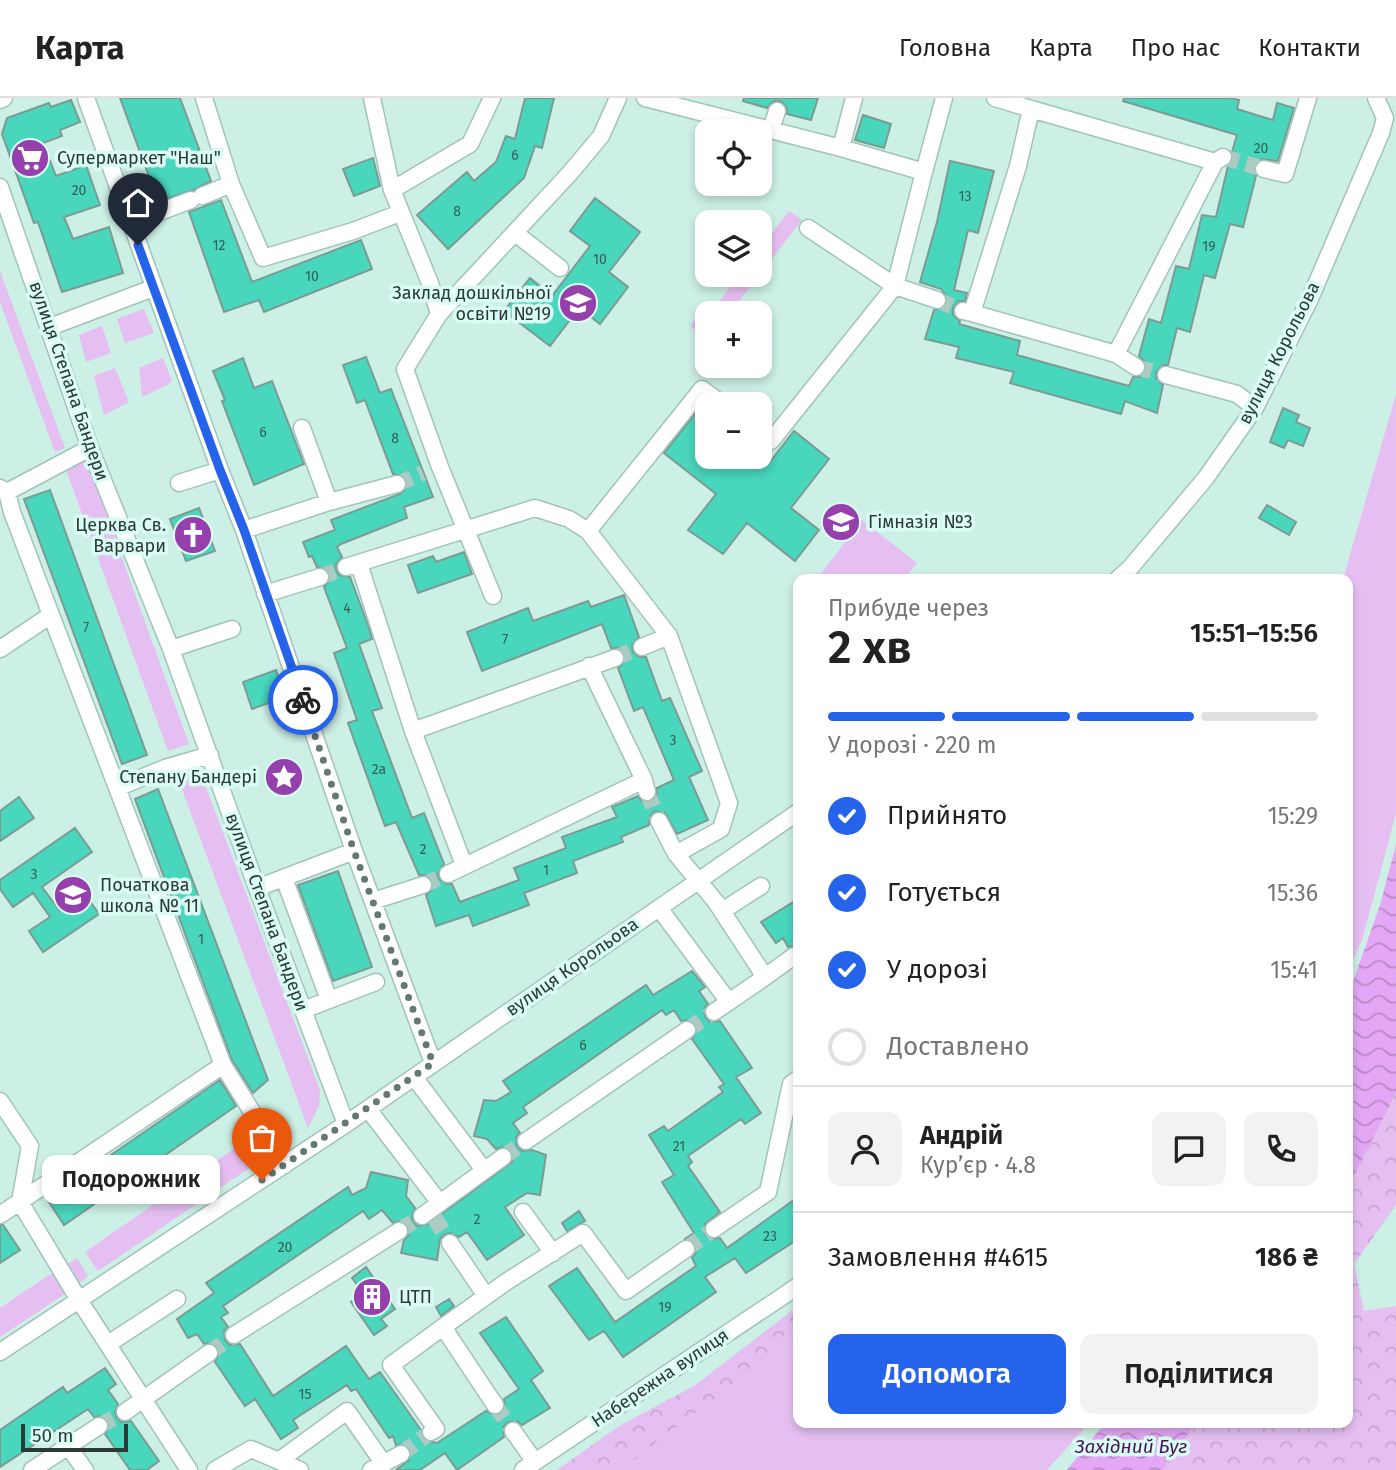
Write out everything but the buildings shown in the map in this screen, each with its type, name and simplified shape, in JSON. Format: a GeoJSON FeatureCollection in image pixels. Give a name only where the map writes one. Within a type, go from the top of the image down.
{"type":"FeatureCollection","features":[{"type":"Feature","properties":{"kind":"street"},"geometry":{"type":"LineString","coordinates":[[86,98],[153,288],[244,530],[354,851],[433,1063]]}},
{"type":"Feature","properties":{"kind":"street"},"geometry":{"type":"LineString","coordinates":[[204,98],[231,184],[263,258],[353,231],[400,213]]}},
{"type":"Feature","properties":{"kind":"street"},"geometry":{"type":"LineString","coordinates":[[372,98],[392,190],[430,283],[439,314]]}},
{"type":"Feature","properties":{"kind":"street"},"geometry":{"type":"LineString","coordinates":[[392,190],[470,144],[492,98]]}},
{"type":"Feature","properties":{"kind":"street"},"geometry":{"type":"LineString","coordinates":[[493,596],[440,467],[405,369],[439,314],[601,136],[618,98]]}},
{"type":"Feature","properties":{"kind":"street"},"geometry":{"type":"LineString","coordinates":[[645,98],[728,119]]}},
{"type":"Feature","properties":{"kind":"street"},"geometry":{"type":"LineString","coordinates":[[841,148],[854,98]]}},
{"type":"Feature","properties":{"kind":"street"},"geometry":{"type":"LineString","coordinates":[[772,440],[895,286],[944,98]]}},
{"type":"Feature","properties":{"kind":"street"},"geometry":{"type":"LineString","coordinates":[[995,98],[1219,159],[1116,354]]}},
{"type":"Feature","properties":{"kind":"street"},"geometry":{"type":"LineString","coordinates":[[1264,169],[1285,174],[1308,98]]}},
{"type":"Feature","properties":{"kind":"street","name":"вулиця Корольова"},"geometry":{"type":"LineString","coordinates":[[1123,574],[1205,479],[1255,408],[1309,301],[1381,133],[1385,118],[1376,98]]}},
{"type":"Feature","properties":{"kind":"street"},"geometry":{"type":"LineString","coordinates":[[1031,109],[1018,166],[968,312],[1116,354],[1136,367]]}},
{"type":"Feature","properties":{"kind":"street"},"geometry":{"type":"LineString","coordinates":[[772,127],[777,111]]}},
{"type":"Feature","properties":{"kind":"street"},"geometry":{"type":"LineString","coordinates":[[772,130],[924,172]]}},
{"type":"Feature","properties":{"kind":"street"},"geometry":{"type":"LineString","coordinates":[[131,223],[231,184]]}},
{"type":"Feature","properties":{"kind":"street","name":"вулиця Степана Бандери"},"geometry":{"type":"LineString","coordinates":[[0,187],[90,448],[171,649],[346,1124]]}},
{"type":"Feature","properties":{"kind":"street"},"geometry":{"type":"LineString","coordinates":[[808,228],[895,286],[937,300]]}},
{"type":"Feature","properties":{"kind":"street"},"geometry":{"type":"LineString","coordinates":[[515,233],[560,268]]}},
{"type":"Feature","properties":{"kind":"street"},"geometry":{"type":"LineString","coordinates":[[50,327],[153,288]]}},
{"type":"Feature","properties":{"kind":"street"},"geometry":{"type":"LineString","coordinates":[[1166,375],[1237,394],[1255,408]]}},
{"type":"Feature","properties":{"kind":"street"},"geometry":{"type":"LineString","coordinates":[[588,531],[695,398]]}},
{"type":"Feature","properties":{"kind":"street"},"geometry":{"type":"LineString","coordinates":[[302,428],[329,502]]}},
{"type":"Feature","properties":{"kind":"street"},"geometry":{"type":"LineString","coordinates":[[90,448],[4,490],[6,516],[51,615],[119,787],[223,1065],[285,1165]]}},
{"type":"Feature","properties":{"kind":"street"},"geometry":{"type":"LineString","coordinates":[[423,473],[440,467]]}},
{"type":"Feature","properties":{"kind":"street"},"geometry":{"type":"LineString","coordinates":[[178,483],[220,470]]}},
{"type":"Feature","properties":{"kind":"street"},"geometry":{"type":"LineString","coordinates":[[244,530],[329,502],[397,484]]}},
{"type":"Feature","properties":{"kind":"street"},"geometry":{"type":"LineString","coordinates":[[464,865],[353,566],[535,508],[569,519],[588,531],[669,636],[729,803],[721,829],[676,854]]}},
{"type":"Feature","properties":{"kind":"street"},"geometry":{"type":"LineString","coordinates":[[265,594],[320,577]]}},
{"type":"Feature","properties":{"kind":"street"},"geometry":{"type":"LineString","coordinates":[[0,649],[51,615]]}},
{"type":"Feature","properties":{"kind":"street"},"geometry":{"type":"LineString","coordinates":[[171,649],[232,629]]}},
{"type":"Feature","properties":{"kind":"street"},"geometry":{"type":"LineString","coordinates":[[642,647],[669,636]]}},
{"type":"Feature","properties":{"kind":"street"},"geometry":{"type":"LineString","coordinates":[[413,731],[615,658]]}},
{"type":"Feature","properties":{"kind":"street"},"geometry":{"type":"LineString","coordinates":[[448,874],[646,786],[589,666]]}},
{"type":"Feature","properties":{"kind":"street"},"geometry":{"type":"LineString","coordinates":[[119,787],[165,768],[210,755]]}},
{"type":"Feature","properties":{"kind":"street","name":"вулиця Корольова"},"geometry":{"type":"LineString","coordinates":[[0,1352],[346,1124],[793,815]]}},
{"type":"Feature","properties":{"kind":"street"},"geometry":{"type":"LineString","coordinates":[[659,821],[676,854],[700,880],[765,977]]}},
{"type":"Feature","properties":{"kind":"street"},"geometry":{"type":"LineString","coordinates":[[257,888],[354,851]]}},
{"type":"Feature","properties":{"kind":"street"},"geometry":{"type":"LineString","coordinates":[[284,878],[328,1000]]}},
{"type":"Feature","properties":{"kind":"street"},"geometry":{"type":"LineString","coordinates":[[373,901],[423,885]]}},
{"type":"Feature","properties":{"kind":"street"},"geometry":{"type":"LineString","coordinates":[[722,911],[761,886]]}},
{"type":"Feature","properties":{"kind":"street"},"geometry":{"type":"LineString","coordinates":[[659,908],[729,1002]]}},
{"type":"Feature","properties":{"kind":"street"},"geometry":{"type":"LineString","coordinates":[[714,1012],[793,957]]}},
{"type":"Feature","properties":{"kind":"street"},"geometry":{"type":"LineString","coordinates":[[303,1010],[376,982]]}},
{"type":"Feature","properties":{"kind":"street"},"geometry":{"type":"LineString","coordinates":[[526,1141],[687,1030]]}},
{"type":"Feature","properties":{"kind":"street"},"geometry":{"type":"LineString","coordinates":[[0,1216],[223,1065]]}},
{"type":"Feature","properties":{"kind":"street"},"geometry":{"type":"LineString","coordinates":[[414,1077],[484,1170]]}},
{"type":"Feature","properties":{"kind":"street"},"geometry":{"type":"LineString","coordinates":[[714,1229],[768,1192],[790,1084],[793,1082]]}},
{"type":"Feature","properties":{"kind":"street"},"geometry":{"type":"LineString","coordinates":[[0,1101],[30,1146],[20,1202],[79,1300],[189,1470]]}},
{"type":"Feature","properties":{"kind":"street"},"geometry":{"type":"LineString","coordinates":[[368,1109],[431,1211],[503,1157]]}},
{"type":"Feature","properties":{"kind":"street"},"geometry":{"type":"LineString","coordinates":[[523,1212],[553,1253]]}},
{"type":"Feature","properties":{"kind":"street"},"geometry":{"type":"LineString","coordinates":[[234,1335],[399,1231]]}},
{"type":"Feature","properties":{"kind":"street"},"geometry":{"type":"LineString","coordinates":[[431,1433],[436,1429],[391,1365],[443,1327],[583,1233],[626,1291],[686,1249]]}},
{"type":"Feature","properties":{"kind":"street"},"geometry":{"type":"LineString","coordinates":[[450,1243],[486,1296]]}},
{"type":"Feature","properties":{"kind":"street","name":"Набережна вулиця"},"geometry":{"type":"LineString","coordinates":[[529,1466],[793,1289]]}},
{"type":"Feature","properties":{"kind":"street"},"geometry":{"type":"LineString","coordinates":[[108,1344],[177,1298]]}},
{"type":"Feature","properties":{"kind":"street"},"geometry":{"type":"LineString","coordinates":[[443,1327],[495,1405]]}},
{"type":"Feature","properties":{"kind":"street"},"geometry":{"type":"LineString","coordinates":[[125,1412],[209,1353]]}},
{"type":"Feature","properties":{"kind":"street"},"geometry":{"type":"LineString","coordinates":[[280,1460],[346,1411],[377,1467],[401,1454]]}},
{"type":"Feature","properties":{"kind":"street"},"geometry":{"type":"LineString","coordinates":[[32,1470],[99,1426]]}},
{"type":"Feature","properties":{"kind":"street"},"geometry":{"type":"LineString","coordinates":[[513,1430],[529,1466]]}},
{"type":"Feature","properties":{"kind":"street"},"geometry":{"type":"LineString","coordinates":[[68,1446],[85,1470]]}},
{"type":"Feature","properties":{"kind":"street"},"geometry":{"type":"LineString","coordinates":[[215,1470],[251,1449],[300,1470]]}},
{"type":"Feature","properties":{"kind":"green space"},"geometry":{"type":"Polygon","coordinates":[[[789,211],[802,220],[772,259],[772,233],[789,211]]]}},
{"type":"Feature","properties":{"kind":"green space"},"geometry":{"type":"Polygon","coordinates":[[[0,271],[65,448],[55,452],[0,302],[0,271]]]}},
{"type":"Feature","properties":{"kind":"green space"},"geometry":{"type":"Polygon","coordinates":[[[731,287],[750,287],[739,301],[719,301],[731,287]]]}},
{"type":"Feature","properties":{"kind":"green space"},"geometry":{"type":"Polygon","coordinates":[[[144,309],[154,333],[125,343],[117,319],[144,309]]]}},
{"type":"Feature","properties":{"kind":"green space"},"geometry":{"type":"Polygon","coordinates":[[[102,326],[111,353],[86,362],[79,335],[102,326]]]}},
{"type":"Feature","properties":{"kind":"green space"},"geometry":{"type":"Polygon","coordinates":[[[163,358],[172,380],[142,397],[139,368],[163,358]]]}},
{"type":"Feature","properties":{"kind":"green space"},"geometry":{"type":"Polygon","coordinates":[[[115,368],[129,402],[104,415],[94,376],[115,368]]]}},
{"type":"Feature","properties":{"kind":"green space"},"geometry":{"type":"Polygon","coordinates":[[[1396,394],[1396,813],[1363,937],[1353,960],[1353,574],[1344,574],[1396,394]]]}},
{"type":"Feature","properties":{"kind":"green space"},"geometry":{"type":"Polygon","coordinates":[[[86,458],[189,744],[168,751],[65,467],[86,458]]]}},
{"type":"Feature","properties":{"kind":"green space"},"geometry":{"type":"Polygon","coordinates":[[[862,520],[917,563],[908,574],[821,574],[862,520]]]}},
{"type":"Feature","properties":{"kind":"green space"},"geometry":{"type":"Polygon","coordinates":[[[198,766],[320,1090],[319,1106],[308,1128],[177,776],[198,766]]]}},
{"type":"Feature","properties":{"kind":"green space"},"geometry":{"type":"Polygon","coordinates":[[[1396,1093],[1396,1205],[1354,1264],[1364,1311],[1396,1306],[1396,1470],[1159,1470],[1188,1428],[1353,1428],[1353,1178],[1396,1093]]]}},
{"type":"Feature","properties":{"kind":"green space"},"geometry":{"type":"Polygon","coordinates":[[[254,1135],[267,1156],[98,1271],[85,1252],[254,1135]]]}},
{"type":"Feature","properties":{"kind":"green space"},"geometry":{"type":"Polygon","coordinates":[[[77,1258],[88,1276],[78,1284],[66,1265],[77,1258]]]}},
{"type":"Feature","properties":{"kind":"green space"},"geometry":{"type":"Polygon","coordinates":[[[55,1271],[68,1292],[0,1337],[0,1308],[55,1271]]]}},
{"type":"Feature","properties":{"kind":"green space"},"geometry":{"type":"Polygon","coordinates":[[[793,1310],[793,1342],[622,1470],[557,1470],[619,1426],[694,1386],[793,1310]]]}},
{"type":"Feature","properties":{"kind":"green space"},"geometry":{"type":"Polygon","coordinates":[[[793,1342],[793,1428],[1085,1428],[1047,1470],[622,1470],[793,1342]]]}},
{"type":"Feature","properties":{"kind":"water"},"geometry":{"type":"Polygon","coordinates":[[[1396,845],[1396,1093],[1353,1178],[1353,982],[1380,905],[1396,845]]]}},
{"type":"Feature","properties":{"kind":"water","name":"Західний Буг"},"geometry":{"type":"Polygon","coordinates":[[[1101,1428],[1192,1428],[1162,1470],[1067,1470],[1101,1428]]]}},
{"type":"Feature","properties":{"kind":"tunnel"},"geometry":{"type":"LineString","coordinates":[[1223,157],[1264,169]]}},
{"type":"Feature","properties":{"kind":"tunnel"},"geometry":{"type":"LineString","coordinates":[[937,300],[963,311]]}},
{"type":"Feature","properties":{"kind":"tunnel"},"geometry":{"type":"LineString","coordinates":[[1136,367],[1166,375]]}},
{"type":"Feature","properties":{"kind":"tunnel"},"geometry":{"type":"LineString","coordinates":[[397,484],[423,473]]}},
{"type":"Feature","properties":{"kind":"tunnel"},"geometry":{"type":"LineString","coordinates":[[320,577],[346,567]]}},
{"type":"Feature","properties":{"kind":"tunnel"},"geometry":{"type":"LineString","coordinates":[[615,658],[642,647]]}},
{"type":"Feature","properties":{"kind":"tunnel"},"geometry":{"type":"LineString","coordinates":[[647,792],[659,821]]}},
{"type":"Feature","properties":{"kind":"tunnel"},"geometry":{"type":"LineString","coordinates":[[423,885],[448,874]]}},
{"type":"Feature","properties":{"kind":"tunnel"},"geometry":{"type":"LineString","coordinates":[[687,1030],[714,1012]]}},
{"type":"Feature","properties":{"kind":"tunnel"},"geometry":{"type":"LineString","coordinates":[[503,1157],[526,1141]]}},
{"type":"Feature","properties":{"kind":"tunnel"},"geometry":{"type":"LineString","coordinates":[[399,1231],[422,1216]]}},
{"type":"Feature","properties":{"kind":"tunnel"},"geometry":{"type":"LineString","coordinates":[[434,1217],[450,1243]]}},
{"type":"Feature","properties":{"kind":"tunnel"},"geometry":{"type":"LineString","coordinates":[[686,1249],[714,1229]]}},
{"type":"Feature","properties":{"kind":"tunnel"},"geometry":{"type":"LineString","coordinates":[[209,1353],[234,1335]]}},
{"type":"Feature","properties":{"kind":"tunnel"},"geometry":{"type":"LineString","coordinates":[[495,1405],[513,1431]]}},
{"type":"Feature","properties":{"kind":"tunnel"},"geometry":{"type":"LineString","coordinates":[[99,1426],[125,1412]]}},
{"type":"Feature","properties":{"kind":"tunnel"},"geometry":{"type":"LineString","coordinates":[[401,1454],[431,1432]]}},
{"type":"Feature","properties":{"kind":"way so far"},"geometry":{"type":"LineString","coordinates":[[262,1180],[433,1063],[354,851],[303,700]]}},
{"type":"Feature","properties":{"kind":"place","name":"Супермаркет \"Наш\""},"geometry":{"type":"Point","coordinates":[30,158]}},
{"type":"Feature","properties":{"kind":"place","name":"Заклад дошкільної освіти №19"},"geometry":{"type":"Point","coordinates":[578,303]}},
{"type":"Feature","properties":{"kind":"place","name":"Гімназія №3"},"geometry":{"type":"Point","coordinates":[841,522]}},
{"type":"Feature","properties":{"kind":"place","name":"Церква Св. Варвари"},"geometry":{"type":"Point","coordinates":[193,535]}},
{"type":"Feature","properties":{"kind":"place","name":"Степану Бандері"},"geometry":{"type":"Point","coordinates":[284,777]}},
{"type":"Feature","properties":{"kind":"place","name":"Початкова школа № 11"},"geometry":{"type":"Point","coordinates":[73,895]}},
{"type":"Feature","properties":{"kind":"place","name":"Подорожник"},"geometry":{"type":"Point","coordinates":[262,1180]}},
{"type":"Feature","properties":{"kind":"place","name":"ЦТП"},"geometry":{"type":"Point","coordinates":[372,1297]}},
{"type":"Feature","properties":{"kind":"route"},"geometry":{"type":"LineString","coordinates":[[138,245],[244,530],[303,700]]}}]}
